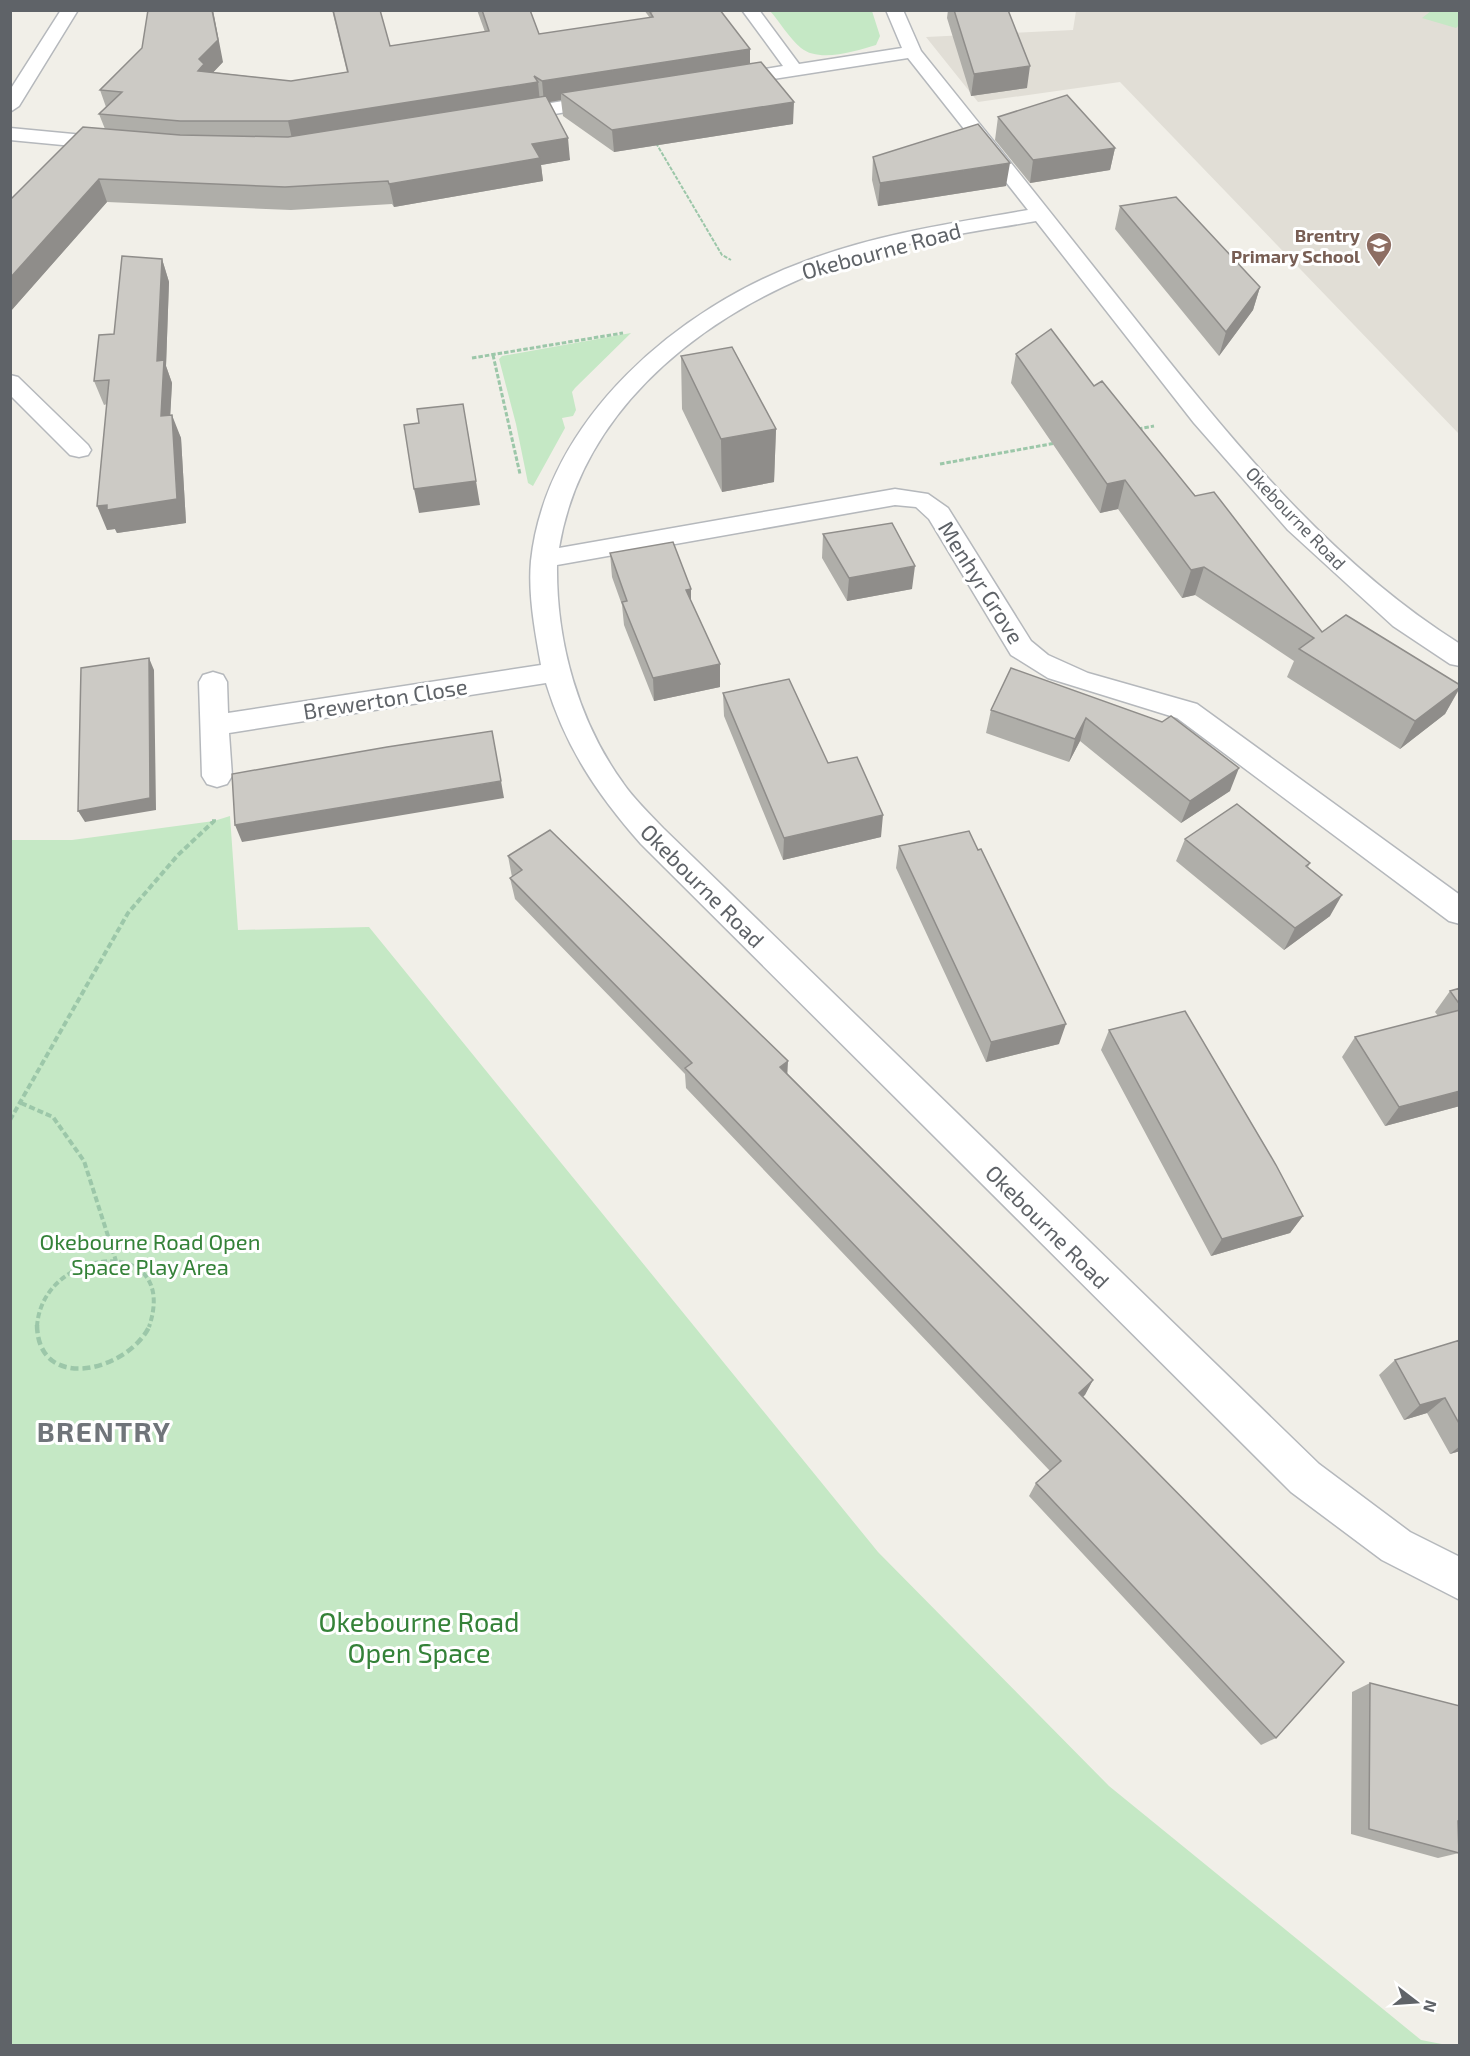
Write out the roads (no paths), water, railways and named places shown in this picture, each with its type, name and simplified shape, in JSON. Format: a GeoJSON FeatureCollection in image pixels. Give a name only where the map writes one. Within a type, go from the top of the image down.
{"type":"FeatureCollection","features":[{"type":"Feature","properties":{"kind":"street"},"geometry":{"type":"LineString","coordinates":[[10,106],[70,10]]}},
{"type":"Feature","properties":{"kind":"street"},"geometry":{"type":"LineString","coordinates":[[750,10],[794,69]]}},
{"type":"Feature","properties":{"kind":"street","name":"Okebourne Road"},"geometry":{"type":"LineString","coordinates":[[894,10],[913,52],[1202,418],[1297,524],[1402,620],[1460,657]]}},
{"type":"Feature","properties":{"kind":"street"},"geometry":{"type":"LineString","coordinates":[[711,83],[913,52]]}},
{"type":"Feature","properties":{"kind":"street"},"geometry":{"type":"LineString","coordinates":[[489,119],[628,96]]}},
{"type":"Feature","properties":{"kind":"street"},"geometry":{"type":"LineString","coordinates":[[10,134],[128,145]]}},
{"type":"Feature","properties":{"kind":"street","name":"Okebourne Road"},"geometry":{"type":"LineString","coordinates":[[1043,214],[926,234],[825,262],[773,283],[701,323],[644,369],[612,404],[584,444],[559,496],[544,559],[544,584],[556,672],[584,743],[612,790],[652,836],[1305,1478],[1396,1546],[1460,1579]]}},
{"type":"Feature","properties":{"kind":"street"},"geometry":{"type":"LineString","coordinates":[[10,382],[79,450]]}},
{"type":"Feature","properties":{"kind":"street","name":"Menhyr Grove"},"geometry":{"type":"LineString","coordinates":[[544,559],[895,497],[919,498],[932,505],[939,514],[1021,648],[1037,663],[1073,678],[1162,700],[1187,711],[1460,912]]}},
{"type":"Feature","properties":{"kind":"street","name":"Brewerton Close"},"geometry":{"type":"LineString","coordinates":[[215,725],[556,672]]}},
{"type":"Feature","properties":{"kind":"street"},"geometry":{"type":"LineString","coordinates":[[213,682],[217,776]]}},
{"type":"Feature","properties":{"kind":"place","name":"Brentry Primary School"},"geometry":{"type":"Point","coordinates":[1379,268]}},
{"type":"Feature","properties":{"kind":"district","name":"BRENTRY"},"geometry":{"type":"Point","coordinates":[104,1431]}},
{"type":"Feature","properties":{"kind":"park label","name":"Okebourne Road Open Space Play Area"},"geometry":{"type":"Point","coordinates":[150,1254]}},
{"type":"Feature","properties":{"kind":"park label","name":"Okebourne Road Open Space"},"geometry":{"type":"Point","coordinates":[419,1636]}}]}
